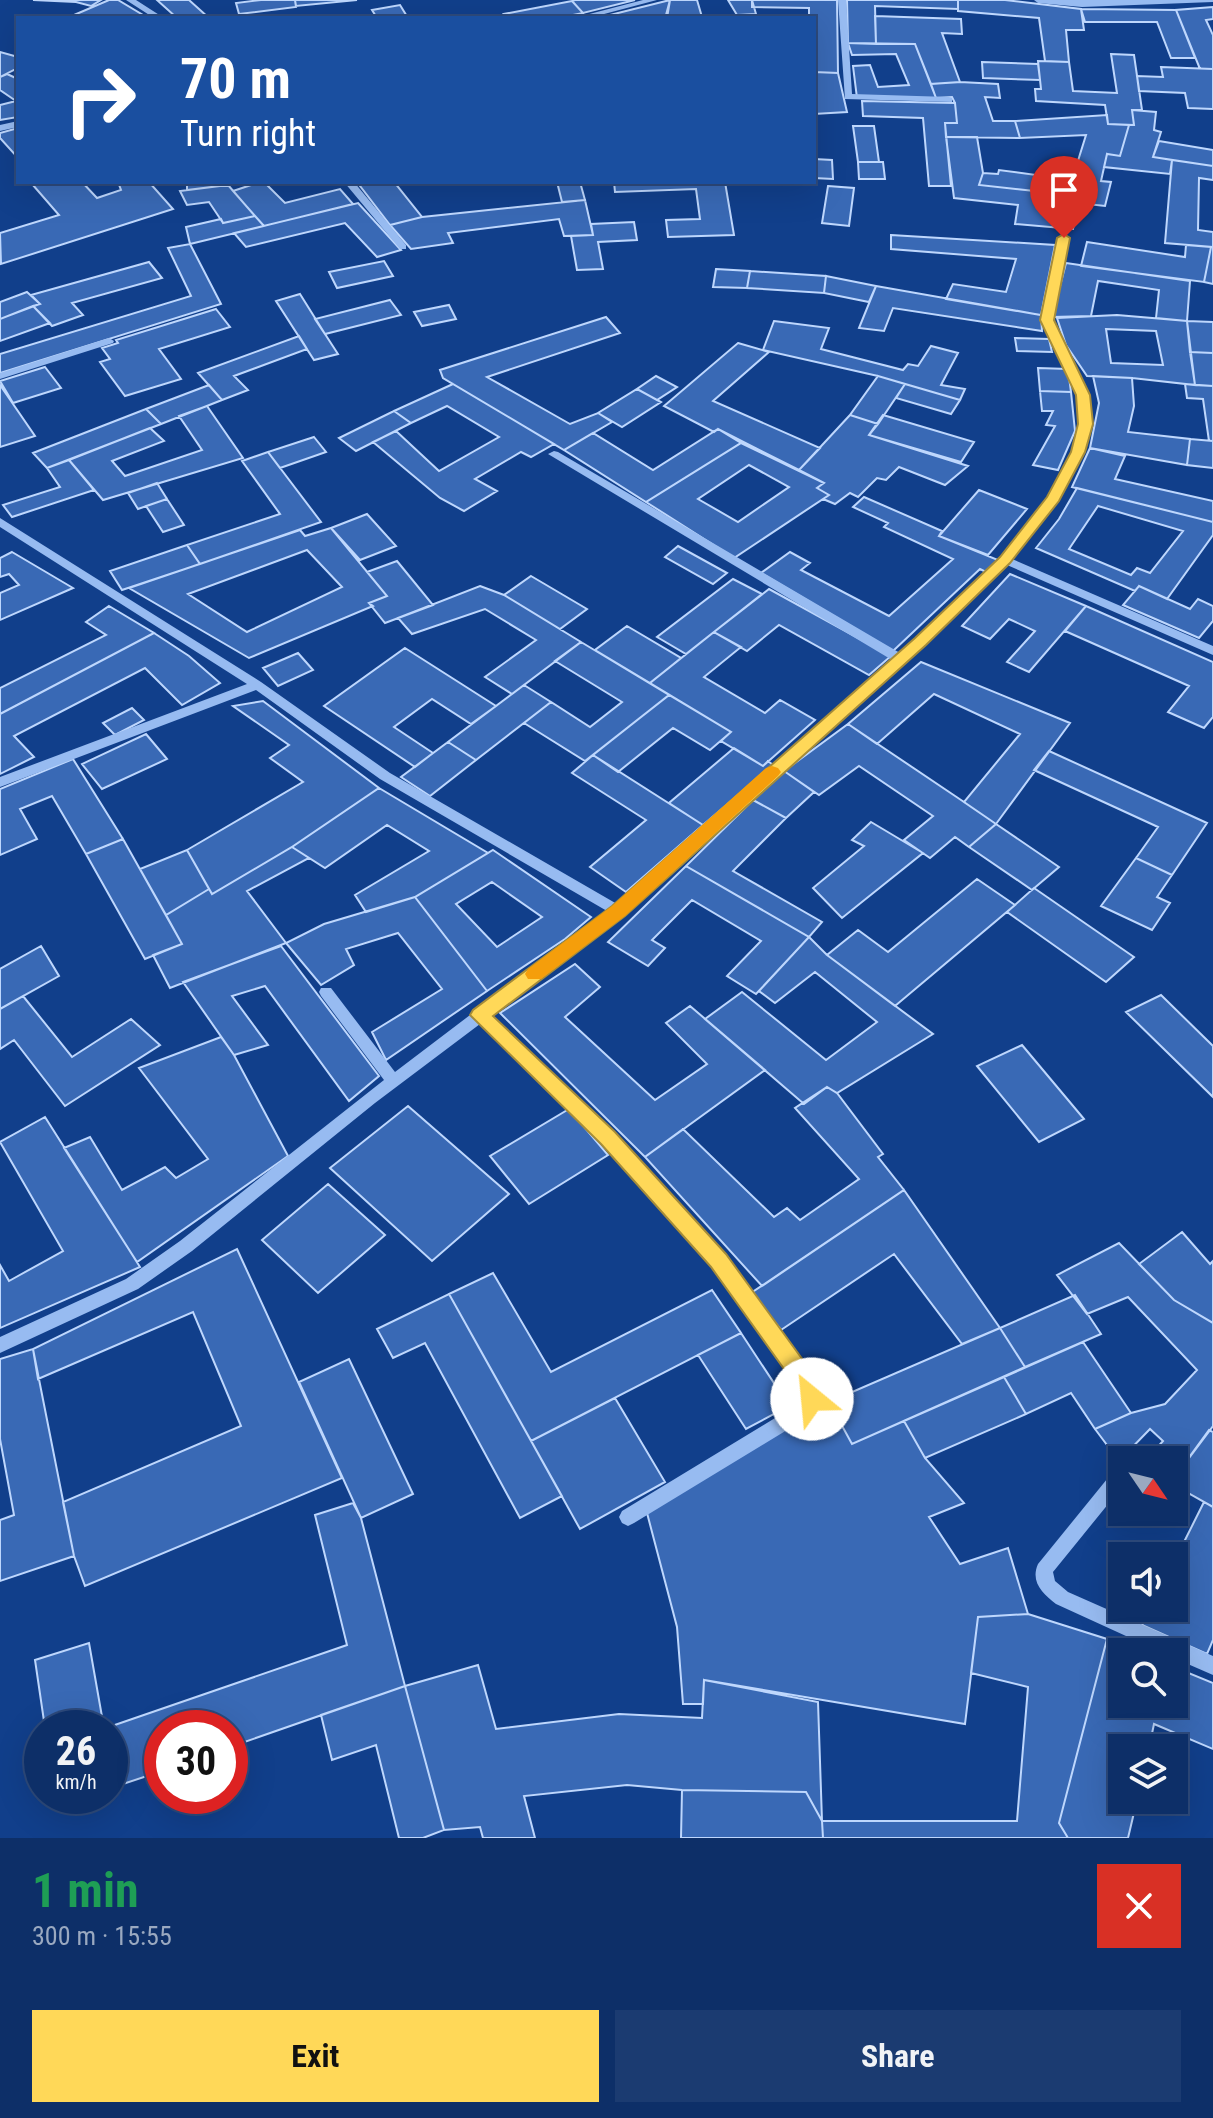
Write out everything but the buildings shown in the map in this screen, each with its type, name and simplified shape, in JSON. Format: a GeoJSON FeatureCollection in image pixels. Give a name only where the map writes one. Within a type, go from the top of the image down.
{"type":"FeatureCollection","features":[{"type":"Feature","properties":{"kind":"street"},"geometry":{"type":"LineString","coordinates":[[130,0],[157,16]]}},
{"type":"Feature","properties":{"kind":"street"},"geometry":{"type":"LineString","coordinates":[[586,16],[653,0]]}},
{"type":"Feature","properties":{"kind":"street"},"geometry":{"type":"LineString","coordinates":[[842,0],[848,97],[949,100]]}},
{"type":"Feature","properties":{"kind":"street"},"geometry":{"type":"LineString","coordinates":[[1038,0],[1082,4],[1210,0]]}},
{"type":"Feature","properties":{"kind":"street"},"geometry":{"type":"LineString","coordinates":[[351,184],[403,247]]}},
{"type":"Feature","properties":{"kind":"street"},"geometry":{"type":"LineString","coordinates":[[0,1345],[132,1284],[186,1246],[393,1081],[618,911],[900,659],[1005,560],[1054,498],[1078,452],[1085,424],[1083,395],[1047,320],[1064,238]]}},
{"type":"Feature","properties":{"kind":"street"},"geometry":{"type":"LineString","coordinates":[[0,376],[109,341]]}},
{"type":"Feature","properties":{"kind":"street"},"geometry":{"type":"LineString","coordinates":[[554,454],[900,659]]}},
{"type":"Feature","properties":{"kind":"street"},"geometry":{"type":"LineString","coordinates":[[0,522],[257,685],[385,776],[618,911]]}},
{"type":"Feature","properties":{"kind":"street"},"geometry":{"type":"LineString","coordinates":[[1005,560],[1213,651]]}},
{"type":"Feature","properties":{"kind":"street"},"geometry":{"type":"LineString","coordinates":[[0,782],[257,685]]}},
{"type":"Feature","properties":{"kind":"street"},"geometry":{"type":"LineString","coordinates":[[326,992],[393,1081]]}},
{"type":"Feature","properties":{"kind":"street"},"geometry":{"type":"LineString","coordinates":[[480,1015],[608,1138],[719,1261],[808,1386],[812,1399],[804,1410],[628,1517]]}},
{"type":"Feature","properties":{"kind":"street"},"geometry":{"type":"LineString","coordinates":[[1108,1491],[1044,1570],[1047,1586],[1062,1598],[1213,1666]]}},
{"type":"Feature","properties":{"kind":"slow traffic"},"geometry":{"type":"LineString","coordinates":[[534,974],[618,911],[772,772]]}},
{"type":"Feature","properties":{"kind":"route"},"geometry":{"type":"LineString","coordinates":[[812,1399],[808,1386],[719,1261],[608,1138],[480,1015],[618,911],[920,642],[1005,560],[1054,498],[1078,452],[1085,424],[1083,395],[1047,320],[1064,238]]}}]}
